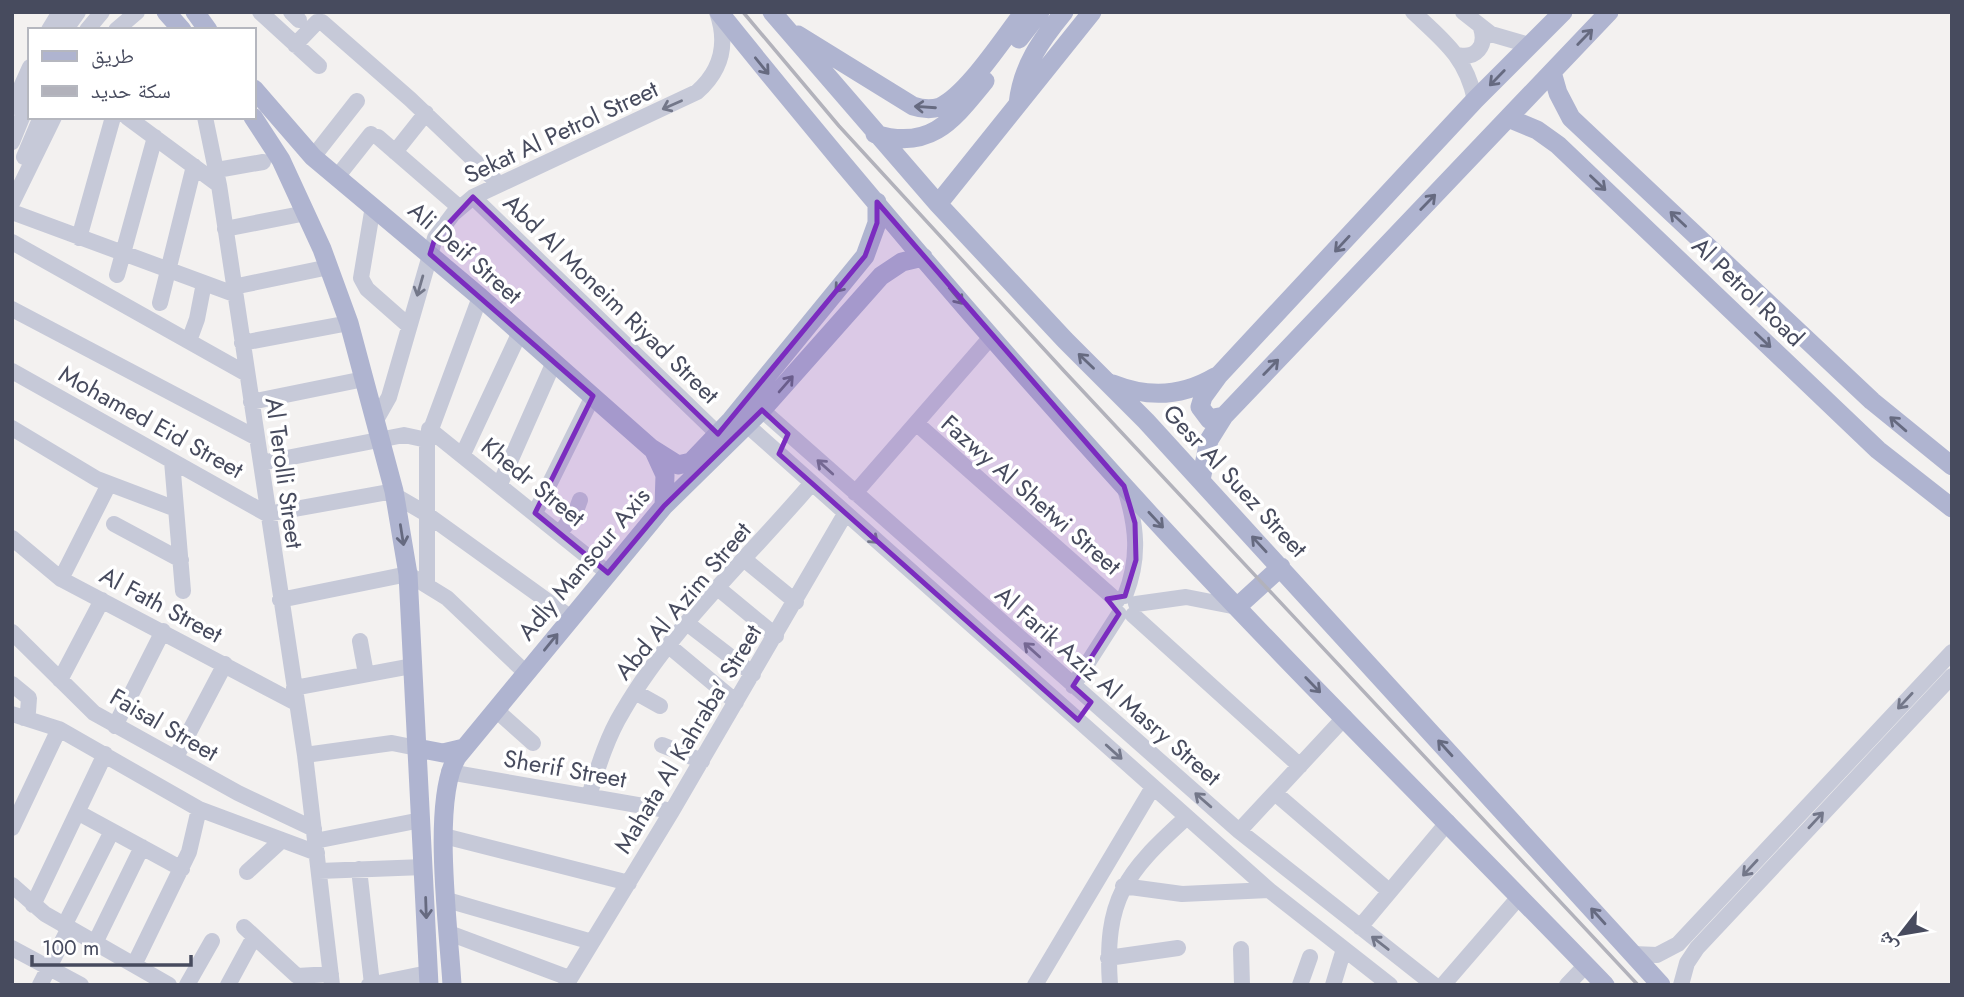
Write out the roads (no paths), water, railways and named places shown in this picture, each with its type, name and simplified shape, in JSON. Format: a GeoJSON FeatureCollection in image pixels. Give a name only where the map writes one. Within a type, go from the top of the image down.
{"type":"FeatureCollection","features":[{"type":"Feature","properties":{"kind":"main road"},"geometry":{"type":"LineString","coordinates":[[166,12],[180,28]]}},
{"type":"Feature","properties":{"kind":"main road"},"geometry":{"type":"LineString","coordinates":[[718,12],[991,337],[1124,486],[1237,607],[1605,985]]}},
{"type":"Feature","properties":{"kind":"main road"},"geometry":{"type":"LineString","coordinates":[[875,134],[896,139],[926,135],[952,121],[968,91],[1024,12]]}},
{"type":"Feature","properties":{"kind":"main road"},"geometry":{"type":"LineString","coordinates":[[778,19],[921,109],[938,107],[968,91],[1041,12]]}},
{"type":"Feature","properties":{"kind":"main road"},"geometry":{"type":"LineString","coordinates":[[1017,108],[1024,72],[1032,54],[1064,12]]}},
{"type":"Feature","properties":{"kind":"main road"},"geometry":{"type":"LineString","coordinates":[[938,204],[1092,12]]}},
{"type":"Feature","properties":{"kind":"main road"},"geometry":{"type":"LineString","coordinates":[[1224,416],[1209,419],[1200,407],[1203,397],[1219,375],[1475,100],[1563,12]]}},
{"type":"Feature","properties":{"kind":"main road"},"geometry":{"type":"LineString","coordinates":[[1201,480],[1205,453],[1224,416],[1609,12]]}},
{"type":"Feature","properties":{"kind":"main road","name":"Gesr Al Suez Street"},"geometry":{"type":"LineString","coordinates":[[778,19],[938,204],[1201,480],[1661,985]]}},
{"type":"Feature","properties":{"kind":"main road","name":"Al Petrol Road"},"geometry":{"type":"LineString","coordinates":[[1552,72],[1558,93],[1571,118],[1872,401],[1952,466]]}},
{"type":"Feature","properties":{"kind":"main road","name":"Ali Deif Street"},"geometry":{"type":"LineString","coordinates":[[256,91],[313,157],[480,297],[651,448]]}},
{"type":"Feature","properties":{"kind":"main road","name":"Al Petrol Road"},"geometry":{"type":"LineString","coordinates":[[1508,118],[1548,137],[1852,425],[1904,472],[1952,508]]}},
{"type":"Feature","properties":{"kind":"main road"},"geometry":{"type":"LineString","coordinates":[[1548,137],[1554,121],[1571,118]]}},
{"type":"Feature","properties":{"kind":"main road"},"geometry":{"type":"LineString","coordinates":[[254,119],[272,161],[306,213],[329,267],[349,323],[394,493],[408,574],[428,979]]}},
{"type":"Feature","properties":{"kind":"main road"},"geometry":{"type":"LineString","coordinates":[[272,161],[299,143]]}},
{"type":"Feature","properties":{"kind":"main road"},"geometry":{"type":"LineString","coordinates":[[651,448],[678,465],[685,465],[718,434],[867,251],[877,223],[877,202]]}},
{"type":"Feature","properties":{"kind":"main road"},"geometry":{"type":"LineString","coordinates":[[867,251],[883,254],[888,269]]}},
{"type":"Feature","properties":{"kind":"main road","name":"Adly Mansour Axis"},"geometry":{"type":"LineString","coordinates":[[452,985],[444,836],[445,797],[449,772],[464,748],[664,506],[762,410],[888,269],[909,259],[923,257]]}},
{"type":"Feature","properties":{"kind":"main road"},"geometry":{"type":"LineString","coordinates":[[1108,382],[1136,392],[1165,394],[1193,388],[1219,375]]}},
{"type":"Feature","properties":{"kind":"main road"},"geometry":{"type":"LineString","coordinates":[[1852,425],[1872,401]]}},
{"type":"Feature","properties":{"kind":"main road"},"geometry":{"type":"LineString","coordinates":[[651,448],[665,475],[664,506]]}},
{"type":"Feature","properties":{"kind":"main road"},"geometry":{"type":"LineString","coordinates":[[1237,607],[1281,567]]}},
{"type":"Feature","properties":{"kind":"main road"},"geometry":{"type":"LineString","coordinates":[[416,748],[443,753],[464,748]]}},
{"type":"Feature","properties":{"kind":"main road"},"geometry":{"type":"LineString","coordinates":[[419,796],[432,789],[445,797]]}},
{"type":"Feature","properties":{"kind":"street"},"geometry":{"type":"LineString","coordinates":[[50,28],[60,12]]}},
{"type":"Feature","properties":{"kind":"street"},"geometry":{"type":"LineString","coordinates":[[66,28],[78,12]]}},
{"type":"Feature","properties":{"kind":"street"},"geometry":{"type":"LineString","coordinates":[[96,12],[103,28]]}},
{"type":"Feature","properties":{"kind":"street"},"geometry":{"type":"LineString","coordinates":[[89,28],[102,12]]}},
{"type":"Feature","properties":{"kind":"street"},"geometry":{"type":"LineString","coordinates":[[118,28],[136,12]]}},
{"type":"Feature","properties":{"kind":"street"},"geometry":{"type":"LineString","coordinates":[[160,12],[167,28]]}},
{"type":"Feature","properties":{"kind":"street"},"geometry":{"type":"LineString","coordinates":[[260,12],[319,66]]}},
{"type":"Feature","properties":{"kind":"street","name":"Sekat Al Petrol Street"},"geometry":{"type":"LineString","coordinates":[[379,429],[430,254],[441,230],[473,197],[697,92],[712,77],[721,58],[723,37],[718,12]]}},
{"type":"Feature","properties":{"kind":"street"},"geometry":{"type":"LineString","coordinates":[[1413,12],[1458,55],[1469,77],[1475,100]]}},
{"type":"Feature","properties":{"kind":"street"},"geometry":{"type":"LineString","coordinates":[[1463,12],[1480,28],[1503,39],[1529,45]]}},
{"type":"Feature","properties":{"kind":"street","name":"Abd Al Moneim Riyad Street"},"geometry":{"type":"LineString","coordinates":[[295,45],[317,22],[325,24],[426,113],[499,184]]}},
{"type":"Feature","properties":{"kind":"street"},"geometry":{"type":"LineString","coordinates":[[1458,55],[1471,55],[1479,50],[1483,42],[1480,28]]}},
{"type":"Feature","properties":{"kind":"street"},"geometry":{"type":"LineString","coordinates":[[12,107],[22,71]]}},
{"type":"Feature","properties":{"kind":"street"},"geometry":{"type":"LineString","coordinates":[[313,157],[358,101]]}},
{"type":"Feature","properties":{"kind":"street"},"geometry":{"type":"LineString","coordinates":[[12,142],[28,103]]}},
{"type":"Feature","properties":{"kind":"street"},"geometry":{"type":"LineString","coordinates":[[395,152],[426,113]]}},
{"type":"Feature","properties":{"kind":"street"},"geometry":{"type":"LineString","coordinates":[[12,185],[40,119]]}},
{"type":"Feature","properties":{"kind":"street"},"geometry":{"type":"LineString","coordinates":[[12,203],[53,119]]}},
{"type":"Feature","properties":{"kind":"street"},"geometry":{"type":"LineString","coordinates":[[79,238],[112,119]]}},
{"type":"Feature","properties":{"kind":"street"},"geometry":{"type":"LineString","coordinates":[[130,119],[194,166],[218,177],[272,161]]}},
{"type":"Feature","properties":{"kind":"street","name":"Al Terolli Street"},"geometry":{"type":"LineString","coordinates":[[205,119],[218,177],[304,755],[331,979]]}},
{"type":"Feature","properties":{"kind":"street"},"geometry":{"type":"LineString","coordinates":[[337,177],[375,135],[460,208]]}},
{"type":"Feature","properties":{"kind":"street"},"geometry":{"type":"LineString","coordinates":[[117,275],[155,137]]}},
{"type":"Feature","properties":{"kind":"street"},"geometry":{"type":"LineString","coordinates":[[160,303],[194,166]]}},
{"type":"Feature","properties":{"kind":"street","name":"Abd Al Moneim Riyad Street"},"geometry":{"type":"LineString","coordinates":[[473,197],[718,434]]}},
{"type":"Feature","properties":{"kind":"street"},"geometry":{"type":"LineString","coordinates":[[373,206],[360,272],[367,289],[409,326]]}},
{"type":"Feature","properties":{"kind":"street"},"geometry":{"type":"LineString","coordinates":[[12,212],[167,270],[234,291],[329,267]]}},
{"type":"Feature","properties":{"kind":"street"},"geometry":{"type":"LineString","coordinates":[[225,229],[306,213]]}},
{"type":"Feature","properties":{"kind":"street"},"geometry":{"type":"LineString","coordinates":[[12,242],[247,374]]}},
{"type":"Feature","properties":{"kind":"street"},"geometry":{"type":"LineString","coordinates":[[189,341],[197,319],[204,283]]}},
{"type":"Feature","properties":{"kind":"street"},"geometry":{"type":"LineString","coordinates":[[427,585],[425,513],[428,434],[480,297]]}},
{"type":"Feature","properties":{"kind":"street"},"geometry":{"type":"LineString","coordinates":[[12,309],[257,438]]}},
{"type":"Feature","properties":{"kind":"street"},"geometry":{"type":"LineString","coordinates":[[242,343],[349,323]]}},
{"type":"Feature","properties":{"kind":"street"},"geometry":{"type":"LineString","coordinates":[[463,454],[520,332]]}},
{"type":"Feature","properties":{"kind":"street"},"geometry":{"type":"LineString","coordinates":[[855,493],[991,337]]}},
{"type":"Feature","properties":{"kind":"street"},"geometry":{"type":"LineString","coordinates":[[500,484],[554,362]]}},
{"type":"Feature","properties":{"kind":"street","name":"Mohamed Eid Street"},"geometry":{"type":"LineString","coordinates":[[12,371],[267,513]]}},
{"type":"Feature","properties":{"kind":"street"},"geometry":{"type":"LineString","coordinates":[[251,402],[364,379]]}},
{"type":"Feature","properties":{"kind":"street"},"geometry":{"type":"LineString","coordinates":[[535,513],[593,396]]}},
{"type":"Feature","properties":{"kind":"street","name":"Al Farik Aziz Al Masry Street"},"geometry":{"type":"LineString","coordinates":[[762,410],[1238,831],[1434,985]]}},
{"type":"Feature","properties":{"kind":"street","name":"Fazwy Al Shetwi Street"},"geometry":{"type":"LineString","coordinates":[[916,423],[1126,606],[1300,766]]}},
{"type":"Feature","properties":{"kind":"street","name":"Al Farik Aziz Al Masry Street"},"geometry":{"type":"LineString","coordinates":[[747,425],[1269,890],[1391,985]]}},
{"type":"Feature","properties":{"kind":"street"},"geometry":{"type":"LineString","coordinates":[[12,428],[108,484],[176,509]]}},
{"type":"Feature","properties":{"kind":"street"},"geometry":{"type":"LineString","coordinates":[[261,463],[379,429],[404,435],[428,434]]}},
{"type":"Feature","properties":{"kind":"street","name":"Khedr Street"},"geometry":{"type":"LineString","coordinates":[[428,434],[463,454],[608,573]]}},
{"type":"Feature","properties":{"kind":"street"},"geometry":{"type":"LineString","coordinates":[[779,454],[783,441],[793,438]]}},
{"type":"Feature","properties":{"kind":"street"},"geometry":{"type":"LineString","coordinates":[[172,461],[183,591]]}},
{"type":"Feature","properties":{"kind":"street"},"geometry":{"type":"LineString","coordinates":[[61,579],[108,484]]}},
{"type":"Feature","properties":{"kind":"street","name":"Abd Al Azim Street"},"geometry":{"type":"LineString","coordinates":[[589,796],[603,752],[635,692],[669,646],[811,484]]}},
{"type":"Feature","properties":{"kind":"street"},"geometry":{"type":"LineString","coordinates":[[1073,686],[1126,606],[1136,560],[1137,541],[1124,486]]}},
{"type":"Feature","properties":{"kind":"street"},"geometry":{"type":"LineString","coordinates":[[267,513],[394,493],[571,618]]}},
{"type":"Feature","properties":{"kind":"street"},"geometry":{"type":"LineString","coordinates":[[560,533],[576,511],[580,500]]}},
{"type":"Feature","properties":{"kind":"street","name":"Mahata Al Kahraba' Street"},"geometry":{"type":"LineString","coordinates":[[567,982],[702,761],[845,514]]}},
{"type":"Feature","properties":{"kind":"street"},"geometry":{"type":"LineString","coordinates":[[114,524],[181,560]]}},
{"type":"Feature","properties":{"kind":"street","name":"Al Fath Street"},"geometry":{"type":"LineString","coordinates":[[12,538],[61,579],[225,664],[295,696]]}},
{"type":"Feature","properties":{"kind":"street"},"geometry":{"type":"LineString","coordinates":[[746,559],[796,601]]}},
{"type":"Feature","properties":{"kind":"street"},"geometry":{"type":"LineString","coordinates":[[281,600],[408,574],[455,605],[526,673]]}},
{"type":"Feature","properties":{"kind":"street"},"geometry":{"type":"LineString","coordinates":[[719,589],[776,636]]}},
{"type":"Feature","properties":{"kind":"street"},"geometry":{"type":"LineString","coordinates":[[1126,606],[1186,597],[1237,607]]}},
{"type":"Feature","properties":{"kind":"street"},"geometry":{"type":"LineString","coordinates":[[60,680],[102,600]]}},
{"type":"Feature","properties":{"kind":"street"},"geometry":{"type":"LineString","coordinates":[[688,624],[753,674]]}},
{"type":"Feature","properties":{"kind":"street"},"geometry":{"type":"LineString","coordinates":[[115,726],[163,631]]}},
{"type":"Feature","properties":{"kind":"street","name":"Faisal Street"},"geometry":{"type":"LineString","coordinates":[[12,632],[94,713],[176,757],[315,840]]}},
{"type":"Feature","properties":{"kind":"street"},"geometry":{"type":"LineString","coordinates":[[360,641],[366,674]]}},
{"type":"Feature","properties":{"kind":"street"},"geometry":{"type":"LineString","coordinates":[[669,646],[736,702]]}},
{"type":"Feature","properties":{"kind":"street"},"geometry":{"type":"LineString","coordinates":[[1633,954],[1657,955],[1672,948],[1952,652]]}},
{"type":"Feature","properties":{"kind":"street"},"geometry":{"type":"LineString","coordinates":[[176,757],[225,664]]}},
{"type":"Feature","properties":{"kind":"street"},"geometry":{"type":"LineString","coordinates":[[295,696],[366,674],[412,666]]}},
{"type":"Feature","properties":{"kind":"street"},"geometry":{"type":"LineString","coordinates":[[1681,985],[1687,963],[1697,948],[1952,676]]}},
{"type":"Feature","properties":{"kind":"street"},"geometry":{"type":"LineString","coordinates":[[12,684],[29,698],[30,705],[18,716],[59,729],[199,809],[282,840],[315,840],[421,820]]}},
{"type":"Feature","properties":{"kind":"street"},"geometry":{"type":"LineString","coordinates":[[635,692],[660,706]]}},
{"type":"Feature","properties":{"kind":"street"},"geometry":{"type":"LineString","coordinates":[[1078,720],[1091,702]]}},
{"type":"Feature","properties":{"kind":"street"},"geometry":{"type":"LineString","coordinates":[[496,710],[533,743]]}},
{"type":"Feature","properties":{"kind":"street"},"geometry":{"type":"LineString","coordinates":[[1238,831],[1345,718]]}},
{"type":"Feature","properties":{"kind":"street"},"geometry":{"type":"LineString","coordinates":[[12,828],[59,729]]}},
{"type":"Feature","properties":{"kind":"street"},"geometry":{"type":"LineString","coordinates":[[304,755],[392,744],[416,748]]}},
{"type":"Feature","properties":{"kind":"street"},"geometry":{"type":"LineString","coordinates":[[662,746],[702,761]]}},
{"type":"Feature","properties":{"kind":"street"},"geometry":{"type":"LineString","coordinates":[[33,905],[105,754]]}},
{"type":"Feature","properties":{"kind":"street","name":"Sherif Street"},"geometry":{"type":"LineString","coordinates":[[449,772],[672,811]]}},
{"type":"Feature","properties":{"kind":"street"},"geometry":{"type":"LineString","coordinates":[[1035,985],[1153,787]]}},
{"type":"Feature","properties":{"kind":"street"},"geometry":{"type":"LineString","coordinates":[[1275,793],[1389,891]]}},
{"type":"Feature","properties":{"kind":"street"},"geometry":{"type":"LineString","coordinates":[[134,965],[182,869],[194,838],[199,809]]}},
{"type":"Feature","properties":{"kind":"street"},"geometry":{"type":"LineString","coordinates":[[79,813],[182,869]]}},
{"type":"Feature","properties":{"kind":"street"},"geometry":{"type":"LineString","coordinates":[[1110,985],[1108,958],[1114,909],[1124,886],[1149,850],[1187,817]]}},
{"type":"Feature","properties":{"kind":"street"},"geometry":{"type":"LineString","coordinates":[[1360,927],[1448,822]]}},
{"type":"Feature","properties":{"kind":"street"},"geometry":{"type":"LineString","coordinates":[[40,985],[113,831]]}},
{"type":"Feature","properties":{"kind":"street"},"geometry":{"type":"LineString","coordinates":[[444,836],[629,883]]}},
{"type":"Feature","properties":{"kind":"street"},"geometry":{"type":"LineString","coordinates":[[247,872],[282,840]]}},
{"type":"Feature","properties":{"kind":"street"},"geometry":{"type":"LineString","coordinates":[[95,943],[142,847]]}},
{"type":"Feature","properties":{"kind":"street"},"geometry":{"type":"LineString","coordinates":[[319,871],[424,867]]}},
{"type":"Feature","properties":{"kind":"street"},"geometry":{"type":"LineString","coordinates":[[359,869],[370,984],[428,979]]}},
{"type":"Feature","properties":{"kind":"street"},"geometry":{"type":"LineString","coordinates":[[12,885],[33,905],[134,965],[149,980],[169,985]]}},
{"type":"Feature","properties":{"kind":"street"},"geometry":{"type":"LineString","coordinates":[[1124,886],[1182,894],[1269,890]]}},
{"type":"Feature","properties":{"kind":"street"},"geometry":{"type":"LineString","coordinates":[[1088,892],[1114,909]]}},
{"type":"Feature","properties":{"kind":"street"},"geometry":{"type":"LineString","coordinates":[[1443,985],[1520,896]]}},
{"type":"Feature","properties":{"kind":"street"},"geometry":{"type":"LineString","coordinates":[[447,900],[592,942]]}},
{"type":"Feature","properties":{"kind":"street"},"geometry":{"type":"LineString","coordinates":[[1322,931],[1338,909]]}},
{"type":"Feature","properties":{"kind":"street"},"geometry":{"type":"LineString","coordinates":[[228,985],[240,962],[249,932],[297,976],[331,979]]}},
{"type":"Feature","properties":{"kind":"street"},"geometry":{"type":"LineString","coordinates":[[449,933],[567,982]]}},
{"type":"Feature","properties":{"kind":"street"},"geometry":{"type":"LineString","coordinates":[[187,985],[212,941]]}},
{"type":"Feature","properties":{"kind":"street"},"geometry":{"type":"LineString","coordinates":[[12,948],[81,985]]}},
{"type":"Feature","properties":{"kind":"street"},"geometry":{"type":"LineString","coordinates":[[1108,958],[1178,948]]}},
{"type":"Feature","properties":{"kind":"street"},"geometry":{"type":"LineString","coordinates":[[1672,948],[1677,962],[1687,963]]}},
{"type":"Feature","properties":{"kind":"street"},"geometry":{"type":"LineString","coordinates":[[1333,985],[1344,949]]}},
{"type":"Feature","properties":{"kind":"street"},"geometry":{"type":"LineString","coordinates":[[1241,950],[1242,985]]}},
{"type":"Feature","properties":{"kind":"street"},"geometry":{"type":"LineString","coordinates":[[1300,985],[1310,957]]}},
{"type":"Feature","properties":{"kind":"street"},"geometry":{"type":"LineString","coordinates":[[1567,985],[1586,965]]}},
{"type":"Feature","properties":{"kind":"railway"},"geometry":{"type":"LineString","coordinates":[[743,12],[839,126],[1065,372],[1638,985]]}}]}
